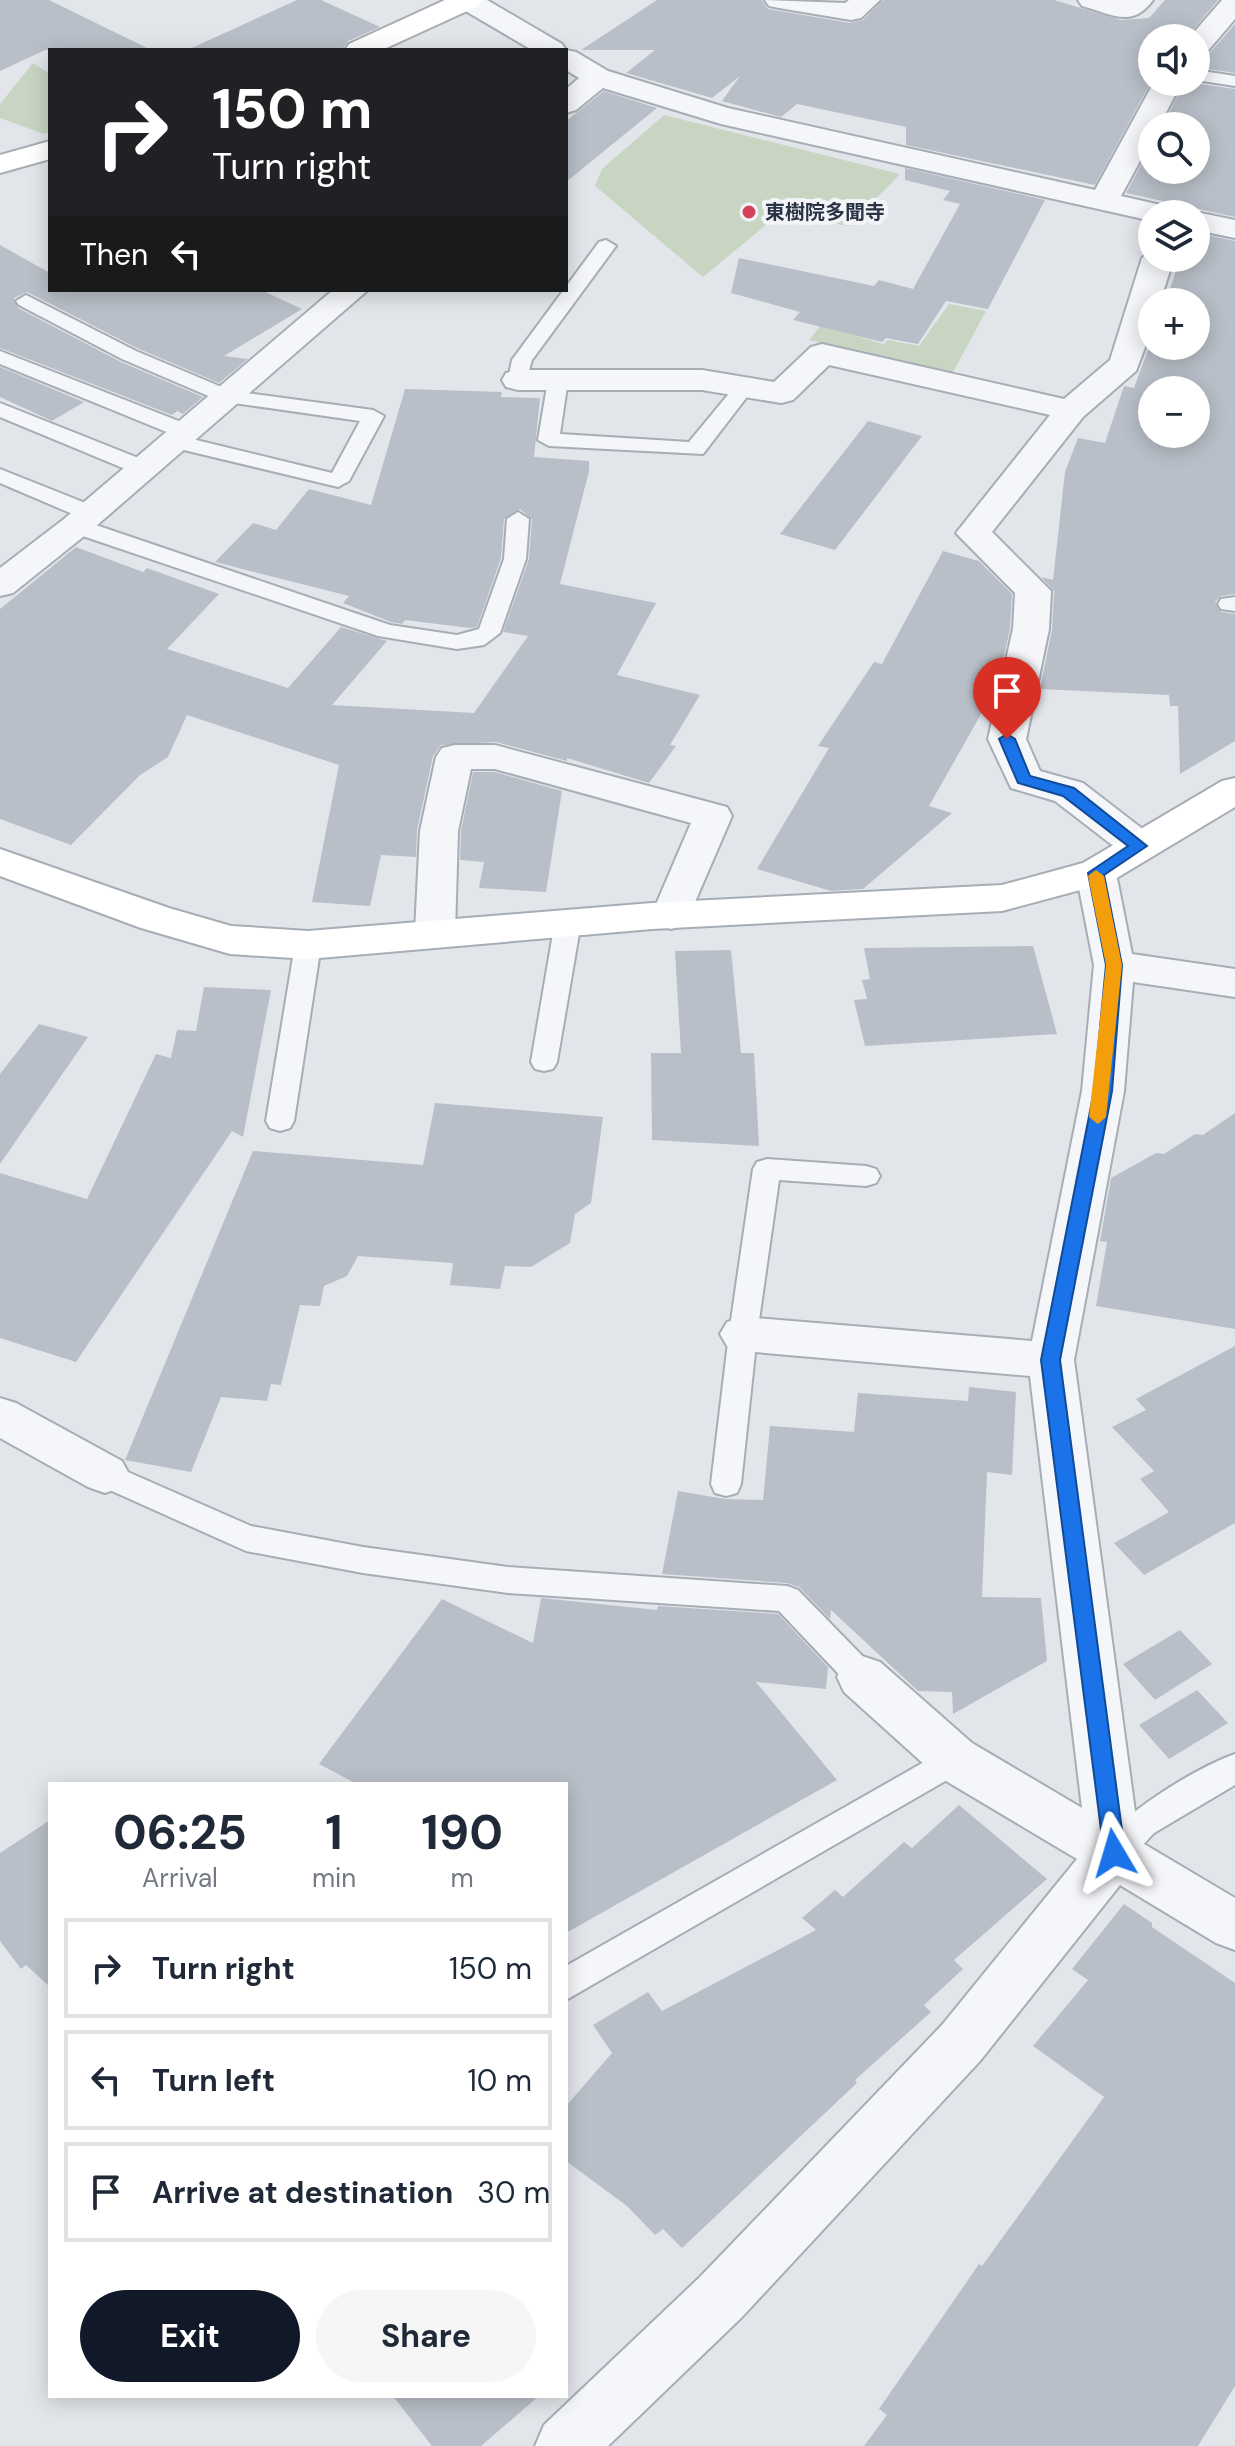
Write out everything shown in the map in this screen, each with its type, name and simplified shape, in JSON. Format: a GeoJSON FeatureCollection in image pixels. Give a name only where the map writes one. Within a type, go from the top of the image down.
{"type":"FeatureCollection","features":[{"type":"Feature","properties":{"kind":"street"},"geometry":{"type":"LineString","coordinates":[[363,48],[468,0],[549,48]]}},
{"type":"Feature","properties":{"kind":"street"},"geometry":{"type":"LineString","coordinates":[[779,0],[851,12],[866,0]]}},
{"type":"Feature","properties":{"kind":"street"},"geometry":{"type":"LineString","coordinates":[[1092,0],[1130,10],[1139,0]]}},
{"type":"Feature","properties":{"kind":"street"},"geometry":{"type":"LineString","coordinates":[[1210,31],[1235,2]]}},
{"type":"Feature","properties":{"kind":"street"},"geometry":{"type":"LineString","coordinates":[[568,59],[598,77],[796,134],[1138,208]]}},
{"type":"Feature","properties":{"kind":"street"},"geometry":{"type":"LineString","coordinates":[[568,102],[598,77]]}},
{"type":"Feature","properties":{"kind":"street"},"geometry":{"type":"LineString","coordinates":[[1104,200],[1160,96]]}},
{"type":"Feature","properties":{"kind":"street"},"geometry":{"type":"LineString","coordinates":[[0,164],[48,151]]}},
{"type":"Feature","properties":{"kind":"street"},"geometry":{"type":"LineString","coordinates":[[1210,224],[1235,229]]}},
{"type":"Feature","properties":{"kind":"street"},"geometry":{"type":"LineString","coordinates":[[1139,846],[1069,792],[1024,779],[1007,739],[1031,629],[1033,591],[973,533],[1071,410],[1125,364],[1154,272]]}},
{"type":"Feature","properties":{"kind":"street"},"geometry":{"type":"LineString","coordinates":[[0,585],[83,520],[350,292]]}},
{"type":"Feature","properties":{"kind":"street"},"geometry":{"type":"LineString","coordinates":[[518,380],[702,380],[781,393],[822,354],[1071,410]]}},
{"type":"Feature","properties":{"kind":"street"},"geometry":{"type":"LineString","coordinates":[[435,932],[439,831],[455,757],[495,757],[713,816],[671,916]]}},
{"type":"Feature","properties":{"kind":"street"},"geometry":{"type":"LineString","coordinates":[[0,862],[155,918],[230,940],[308,945],[568,922],[1002,898],[1096,873],[1235,790]]}},
{"type":"Feature","properties":{"kind":"street"},"geometry":{"type":"LineString","coordinates":[[565,2446],[721,2297],[961,2043],[1114,1853],[1051,1360],[1103,1091],[1114,965],[1096,873]]}},
{"type":"Feature","properties":{"kind":"street"},"geometry":{"type":"LineString","coordinates":[[1114,965],[1235,983]]}},
{"type":"Feature","properties":{"kind":"street"},"geometry":{"type":"LineString","coordinates":[[743,1334],[1051,1360]]}},
{"type":"Feature","properties":{"kind":"street"},"geometry":{"type":"LineString","coordinates":[[0,1416],[105,1474]]}},
{"type":"Feature","properties":{"kind":"street"},"geometry":{"type":"LineString","coordinates":[[862,1677],[954,1759],[1235,1926]]}},
{"type":"Feature","properties":{"kind":"lane"},"geometry":{"type":"LineString","coordinates":[[1210,77],[1235,81]]}},
{"type":"Feature","properties":{"kind":"lane"},"geometry":{"type":"LineString","coordinates":[[518,380],[522,360],[606,246]]}},
{"type":"Feature","properties":{"kind":"lane"},"geometry":{"type":"LineString","coordinates":[[0,357],[180,437],[338,481],[373,416],[227,397],[129,355],[26,301]]}},
{"type":"Feature","properties":{"kind":"lane"},"geometry":{"type":"LineString","coordinates":[[558,380],[549,440],[695,449],[743,389]]}},
{"type":"Feature","properties":{"kind":"lane"},"geometry":{"type":"LineString","coordinates":[[0,409],[143,468]]}},
{"type":"Feature","properties":{"kind":"lane"},"geometry":{"type":"LineString","coordinates":[[0,475],[83,520],[386,631],[457,642],[476,640],[489,633],[515,559],[518,519]]}},
{"type":"Feature","properties":{"kind":"lane"},"geometry":{"type":"LineString","coordinates":[[544,1062],[568,922]]}},
{"type":"Feature","properties":{"kind":"lane"},"geometry":{"type":"LineString","coordinates":[[280,1121],[308,945]]}},
{"type":"Feature","properties":{"kind":"lane"},"geometry":{"type":"LineString","coordinates":[[726,1484],[743,1334],[767,1169],[866,1176]]}},
{"type":"Feature","properties":{"kind":"lane"},"geometry":{"type":"LineString","coordinates":[[105,1474],[246,1538],[363,1560],[508,1580],[787,1599],[862,1677]]}},
{"type":"Feature","properties":{"kind":"lane"},"geometry":{"type":"LineString","coordinates":[[568,1983],[954,1759]]}},
{"type":"Feature","properties":{"kind":"lane"},"geometry":{"type":"LineString","coordinates":[[1114,1853],[1142,1823],[1235,1768]]}},
{"type":"Feature","properties":{"kind":"green space"},"geometry":{"type":"Polygon","coordinates":[[[33,63],[48,73],[48,133],[44,134],[0,118],[0,104],[33,63]]]}},
{"type":"Feature","properties":{"kind":"green space"},"geometry":{"type":"Polygon","coordinates":[[[664,115],[900,174],[849,226],[779,214],[703,277],[595,186],[602,169],[664,115]]]}},
{"type":"Feature","properties":{"kind":"green space"},"geometry":{"type":"Polygon","coordinates":[[[949,304],[986,311],[952,374],[809,340],[821,325],[883,344],[888,340],[919,346],[949,304]]]}},
{"type":"Feature","properties":{"kind":"building"},"geometry":{"type":"Polygon","coordinates":[[[0,0],[49,0],[147,48],[48,48],[0,71],[0,0]]]}},
{"type":"Feature","properties":{"kind":"building"},"geometry":{"type":"Polygon","coordinates":[[[297,0],[321,0],[380,27],[348,41],[343,48],[191,48],[297,0]]]}},
{"type":"Feature","properties":{"kind":"building"},"geometry":{"type":"Polygon","coordinates":[[[657,0],[762,0],[768,9],[850,23],[863,20],[883,0],[1054,0],[1121,20],[1149,18],[1165,0],[1218,0],[1198,24],[1138,24],[1138,96],[1143,96],[1095,185],[906,145],[906,127],[797,104],[781,117],[722,101],[740,76],[712,98],[626,73],[655,50],[581,50],[657,0]]]}},
{"type":"Feature","properties":{"kind":"building"},"geometry":{"type":"Polygon","coordinates":[[[1235,24],[1235,73],[1210,69],[1210,53],[1235,24]]]}},
{"type":"Feature","properties":{"kind":"building"},"geometry":{"type":"Polygon","coordinates":[[[1210,86],[1235,89],[1235,217],[1210,211],[1210,200],[1158,200],[1126,193],[1138,171],[1138,184],[1210,184],[1210,112],[1169,112],[1178,96],[1210,96],[1210,86]]]}},
{"type":"Feature","properties":{"kind":"building"},"geometry":{"type":"Polygon","coordinates":[[[604,91],[657,108],[568,180],[568,119],[604,91]]]}},
{"type":"Feature","properties":{"kind":"building"},"geometry":{"type":"Polygon","coordinates":[[[905,168],[1045,200],[988,309],[946,301],[918,344],[886,338],[882,342],[793,320],[800,312],[731,293],[739,258],[874,286],[879,280],[913,289],[960,204],[943,200],[950,191],[905,180],[905,168]]]}},
{"type":"Feature","properties":{"kind":"building"},"geometry":{"type":"Polygon","coordinates":[[[1210,236],[1235,241],[1235,594],[1221,596],[1215,602],[1221,612],[1235,614],[1235,741],[1180,774],[1178,706],[1170,706],[1169,695],[1040,689],[1052,630],[1054,591],[1041,577],[1053,580],[1065,472],[1078,438],[1105,443],[1124,386],[1134,388],[1138,377],[1138,448],[1210,448],[1210,376],[1138,376],[1144,360],[1210,360],[1210,288],[1170,288],[1176,272],[1210,272],[1210,236]]]}},
{"type":"Feature","properties":{"kind":"building"},"geometry":{"type":"Polygon","coordinates":[[[0,245],[48,272],[48,292],[265,292],[302,309],[224,356],[248,359],[219,383],[137,348],[27,292],[14,298],[18,308],[121,362],[203,397],[183,414],[177,411],[172,415],[0,348],[0,245]]]}},
{"type":"Feature","properties":{"kind":"building"},"geometry":{"type":"Polygon","coordinates":[[[0,367],[84,402],[52,421],[0,397],[0,367]]]}},
{"type":"Feature","properties":{"kind":"building"},"geometry":{"type":"Polygon","coordinates":[[[405,389],[502,392],[501,397],[540,398],[534,457],[589,461],[560,584],[656,603],[617,675],[700,695],[670,745],[676,746],[649,783],[567,758],[567,761],[496,742],[441,745],[433,756],[417,830],[416,857],[381,855],[370,906],[312,902],[339,765],[187,715],[168,757],[140,775],[71,845],[0,819],[0,609],[76,547],[143,572],[147,568],[219,594],[167,649],[288,688],[341,627],[387,641],[332,705],[474,713],[528,636],[503,632],[529,559],[532,519],[520,509],[504,519],[501,558],[477,627],[405,620],[402,624],[391,622],[343,603],[349,596],[215,562],[253,523],[276,530],[309,489],[371,505],[405,389]]]}},
{"type":"Feature","properties":{"kind":"building"},"geometry":{"type":"Polygon","coordinates":[[[868,421],[922,436],[835,550],[780,534],[868,421]]]}},
{"type":"Feature","properties":{"kind":"building"},"geometry":{"type":"Polygon","coordinates":[[[943,551],[979,561],[1012,594],[1010,629],[997,686],[929,806],[952,813],[863,889],[831,891],[757,869],[829,748],[818,746],[874,662],[882,664],[943,551]]]}},
{"type":"Feature","properties":{"kind":"building"},"geometry":{"type":"Polygon","coordinates":[[[473,772],[495,772],[562,791],[546,892],[479,888],[484,862],[460,860],[461,831],[473,772]]]}},
{"type":"Feature","properties":{"kind":"building"},"geometry":{"type":"Polygon","coordinates":[[[1033,946],[1057,1034],[865,1046],[854,1000],[867,999],[862,980],[870,979],[864,948],[1033,946]]]}},
{"type":"Feature","properties":{"kind":"building"},"geometry":{"type":"Polygon","coordinates":[[[731,950],[741,1053],[754,1053],[759,1146],[652,1140],[651,1053],[681,1053],[675,951],[731,950]]]}},
{"type":"Feature","properties":{"kind":"building"},"geometry":{"type":"Polygon","coordinates":[[[204,987],[271,990],[243,1137],[232,1131],[76,1362],[0,1338],[0,1173],[87,1199],[156,1054],[171,1058],[177,1030],[196,1031],[204,987]]]}},
{"type":"Feature","properties":{"kind":"building"},"geometry":{"type":"Polygon","coordinates":[[[39,1024],[88,1037],[0,1164],[0,1074],[39,1024]]]}},
{"type":"Feature","properties":{"kind":"building"},"geometry":{"type":"Polygon","coordinates":[[[435,1103],[603,1117],[591,1203],[575,1214],[570,1243],[531,1267],[505,1266],[500,1289],[450,1285],[453,1263],[358,1256],[347,1276],[324,1286],[320,1306],[300,1305],[281,1385],[271,1384],[267,1401],[221,1397],[191,1472],[125,1460],[253,1151],[423,1165],[435,1103]]]}},
{"type":"Feature","properties":{"kind":"building"},"geometry":{"type":"Polygon","coordinates":[[[1235,1113],[1235,1329],[1096,1306],[1107,1242],[1100,1241],[1111,1178],[1156,1153],[1164,1154],[1195,1134],[1203,1135],[1235,1113]]]}},
{"type":"Feature","properties":{"kind":"building"},"geometry":{"type":"Polygon","coordinates":[[[1235,1346],[1235,1523],[1144,1575],[1114,1543],[1169,1512],[1140,1479],[1154,1471],[1112,1427],[1146,1410],[1136,1399],[1235,1346]]]}},
{"type":"Feature","properties":{"kind":"building"},"geometry":{"type":"Polygon","coordinates":[[[969,1387],[1016,1392],[1012,1475],[987,1472],[982,1597],[1041,1598],[1047,1661],[953,1714],[952,1692],[918,1691],[831,1610],[830,1619],[799,1587],[787,1583],[662,1574],[678,1491],[725,1499],[763,1500],[770,1426],[854,1432],[858,1393],[968,1401],[969,1387]]]}},
{"type":"Feature","properties":{"kind":"building"},"geometry":{"type":"Polygon","coordinates":[[[541,1598],[657,1610],[658,1606],[778,1614],[828,1667],[826,1689],[756,1682],[837,1780],[568,1932],[568,1782],[353,1782],[319,1764],[442,1599],[533,1643],[541,1598]]]}},
{"type":"Feature","properties":{"kind":"building"},"geometry":{"type":"Polygon","coordinates":[[[1180,1630],[1212,1664],[1155,1700],[1123,1664],[1180,1630]]]}},
{"type":"Feature","properties":{"kind":"building"},"geometry":{"type":"Polygon","coordinates":[[[1197,1690],[1228,1723],[1169,1759],[1139,1725],[1197,1690]]]}},
{"type":"Feature","properties":{"kind":"building"},"geometry":{"type":"Polygon","coordinates":[[[959,1805],[1047,1879],[954,1960],[963,1969],[924,2005],[931,2012],[855,2080],[857,2083],[682,2248],[663,2229],[655,2235],[627,2206],[568,2162],[568,2104],[612,2053],[593,2025],[648,1992],[662,2011],[816,1930],[802,1918],[835,1890],[843,1897],[904,1842],[912,1848],[959,1805]]]}},
{"type":"Feature","properties":{"kind":"building"},"geometry":{"type":"Polygon","coordinates":[[[48,1821],[48,1985],[26,1965],[21,1969],[0,1941],[0,1853],[48,1821]]]}},
{"type":"Feature","properties":{"kind":"building"},"geometry":{"type":"Polygon","coordinates":[[[1124,1904],[1152,1923],[1152,1927],[1235,1983],[1235,2386],[1198,2446],[864,2446],[887,2415],[879,2409],[979,2264],[982,2266],[1104,2097],[1033,2046],[1088,1980],[1072,1969],[1124,1904]]]}},
{"type":"Feature","properties":{"kind":"building"},"geometry":{"type":"Polygon","coordinates":[[[395,2398],[537,2398],[481,2446],[432,2446],[395,2398]]]}},
{"type":"Feature","properties":{"kind":"slow traffic"},"geometry":{"type":"LineString","coordinates":[[1096,876],[1114,965],[1098,1117]]}},
{"type":"Feature","properties":{"kind":"place","name":"東樹院多聞寺"},"geometry":{"type":"Point","coordinates":[749,212]}},
{"type":"Feature","properties":{"kind":"route"},"geometry":{"type":"LineString","coordinates":[[1007,739],[1024,779],[1069,792],[1139,846],[1096,873],[1114,965],[1103,1091],[1051,1360],[1114,1853]]}}]}
